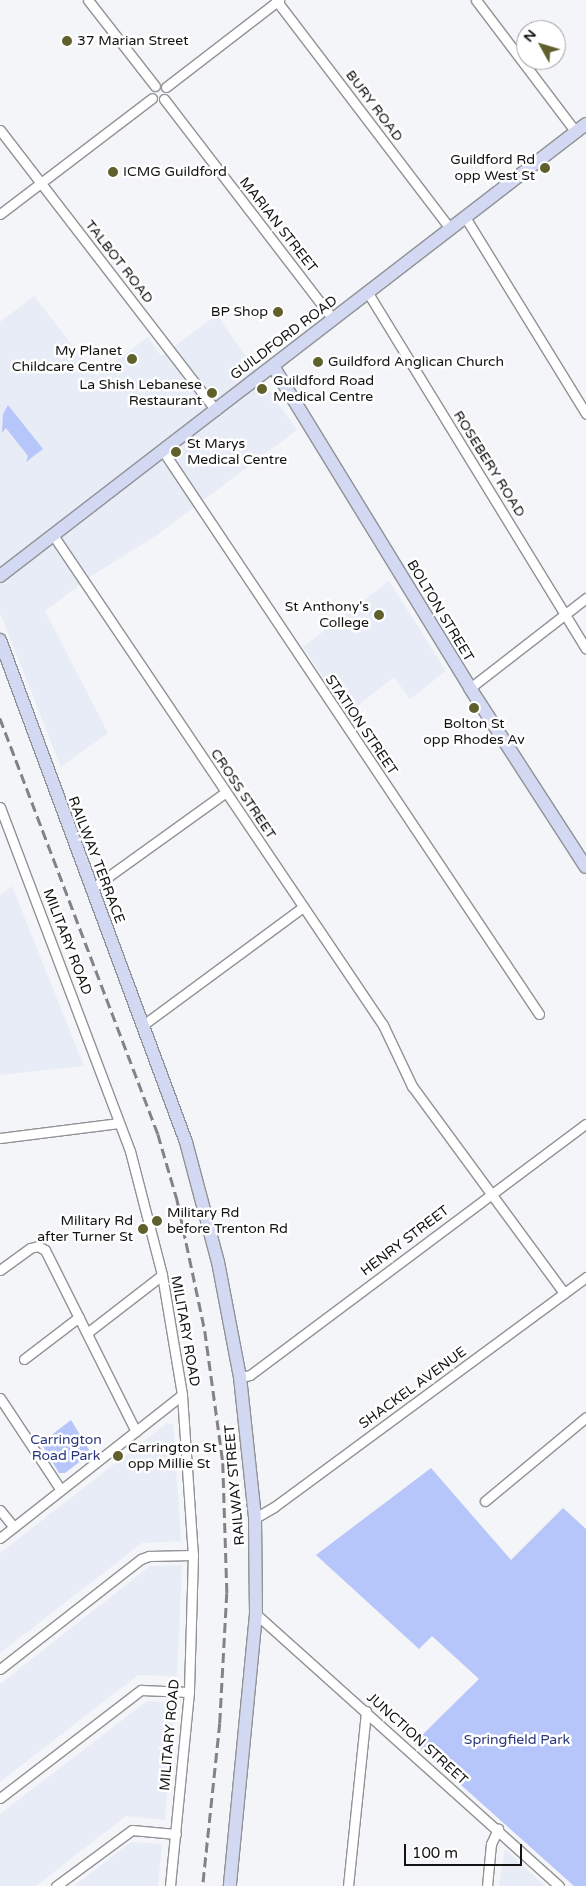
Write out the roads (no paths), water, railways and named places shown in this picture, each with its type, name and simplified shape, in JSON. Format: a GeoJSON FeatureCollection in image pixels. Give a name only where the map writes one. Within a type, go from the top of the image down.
{"type":"FeatureCollection","features":[{"type":"Feature","properties":{"kind":"street"},"geometry":{"type":"LineString","coordinates":[[88,0],[155,86],[166,87]]}},
{"type":"Feature","properties":{"kind":"street"},"geometry":{"type":"LineString","coordinates":[[0,214],[152,98],[164,99],[166,87],[277,0]]}},
{"type":"Feature","properties":{"kind":"street","name":"BURY ROAD"},"geometry":{"type":"LineString","coordinates":[[277,0],[450,228]]}},
{"type":"Feature","properties":{"kind":"street"},"geometry":{"type":"LineString","coordinates":[[476,0],[581,128]]}},
{"type":"Feature","properties":{"kind":"street"},"geometry":{"type":"LineString","coordinates":[[152,98],[151,90],[155,86]]}},
{"type":"Feature","properties":{"kind":"street","name":"MARIAN STREET"},"geometry":{"type":"LineString","coordinates":[[164,99],[333,320]]}},
{"type":"Feature","properties":{"kind":"street","name":"GUILDFORD ROAD"},"geometry":{"type":"LineString","coordinates":[[0,576],[581,128]]}},
{"type":"Feature","properties":{"kind":"street","name":"TALBOT ROAD"},"geometry":{"type":"LineString","coordinates":[[0,130],[216,410]]}},
{"type":"Feature","properties":{"kind":"street"},"geometry":{"type":"LineString","coordinates":[[465,217],[586,414]]}},
{"type":"Feature","properties":{"kind":"street","name":"ROSEBERY ROAD"},"geometry":{"type":"LineString","coordinates":[[368,293],[566,613],[586,649]]}},
{"type":"Feature","properties":{"kind":"street","name":"BOLTON STREET"},"geometry":{"type":"LineString","coordinates":[[273,366],[470,688],[586,867]]}},
{"type":"Feature","properties":{"kind":"street","name":"STATION STREET"},"geometry":{"type":"LineString","coordinates":[[163,450],[539,1014]]}},
{"type":"Feature","properties":{"kind":"street","name":"CROSS STREET"},"geometry":{"type":"LineString","coordinates":[[53,535],[393,1043],[412,1086],[564,1293]]}},
{"type":"Feature","properties":{"kind":"street"},"geometry":{"type":"LineString","coordinates":[[470,688],[586,598]]}},
{"type":"Feature","properties":{"kind":"street","name":"RAILWAY TERRACE"},"geometry":{"type":"LineString","coordinates":[[0,640],[90,888],[167,1090]]}},
{"type":"Feature","properties":{"kind":"street"},"geometry":{"type":"LineString","coordinates":[[90,888],[226,792]]}},
{"type":"Feature","properties":{"kind":"street","name":"MILITARY ROAD"},"geometry":{"type":"LineString","coordinates":[[0,806],[119,1122],[162,1275],[182,1395],[193,1555],[188,1692],[170,1886]]}},
{"type":"Feature","properties":{"kind":"street"},"geometry":{"type":"LineString","coordinates":[[143,1025],[303,907]]}},
{"type":"Feature","properties":{"kind":"street","name":"RAILWAY STREET"},"geometry":{"type":"LineString","coordinates":[[167,1090],[186,1142],[218,1262],[240,1377],[255,1518],[256,1614],[230,1886]]}},
{"type":"Feature","properties":{"kind":"street"},"geometry":{"type":"LineString","coordinates":[[0,1138],[119,1122]]}},
{"type":"Feature","properties":{"kind":"street","name":"HENRY STREET"},"geometry":{"type":"LineString","coordinates":[[240,1377],[250,1375],[586,1124]]}},
{"type":"Feature","properties":{"kind":"street"},"geometry":{"type":"LineString","coordinates":[[0,1270],[34,1246],[48,1254],[136,1432]]}},
{"type":"Feature","properties":{"kind":"street"},"geometry":{"type":"LineString","coordinates":[[87,1333],[162,1275]]}},
{"type":"Feature","properties":{"kind":"street","name":"SHACKEL AVENUE"},"geometry":{"type":"LineString","coordinates":[[255,1518],[274,1508],[586,1277]]}},
{"type":"Feature","properties":{"kind":"street"},"geometry":{"type":"LineString","coordinates":[[24,1359],[79,1317]]}},
{"type":"Feature","properties":{"kind":"street"},"geometry":{"type":"LineString","coordinates":[[0,1538],[182,1395]]}},
{"type":"Feature","properties":{"kind":"street"},"geometry":{"type":"LineString","coordinates":[[0,1398],[61,1490]]}},
{"type":"Feature","properties":{"kind":"street"},"geometry":{"type":"LineString","coordinates":[[485,1501],[586,1417]]}},
{"type":"Feature","properties":{"kind":"street"},"geometry":{"type":"LineString","coordinates":[[0,1510],[14,1527]]}},
{"type":"Feature","properties":{"kind":"street"},"geometry":{"type":"LineString","coordinates":[[0,1669],[141,1559],[149,1556],[193,1555]]}},
{"type":"Feature","properties":{"kind":"street","name":"JUNCTION STREET"},"geometry":{"type":"LineString","coordinates":[[256,1614],[498,1829],[559,1886]]}},
{"type":"Feature","properties":{"kind":"street"},"geometry":{"type":"LineString","coordinates":[[0,1798],[141,1690],[188,1692]]}},
{"type":"Feature","properties":{"kind":"street"},"geometry":{"type":"LineString","coordinates":[[348,1886],[366,1711]]}},
{"type":"Feature","properties":{"kind":"street"},"geometry":{"type":"LineString","coordinates":[[487,1886],[492,1844],[498,1829]]}},
{"type":"Feature","properties":{"kind":"street"},"geometry":{"type":"LineString","coordinates":[[56,1886],[132,1830],[176,1834]]}},
{"type":"Feature","properties":{"kind":"railway"},"geometry":{"type":"LineString","coordinates":[[0,718],[158,1134],[177,1199],[205,1331],[223,1463],[227,1593],[220,1723],[203,1886]]}},
{"type":"Feature","properties":{"kind":"place","name":"37 Marian Street"},"geometry":{"type":"Point","coordinates":[67,41]}},
{"type":"Feature","properties":{"kind":"place","name":"Guildford Rd opp West St"},"geometry":{"type":"Point","coordinates":[545,168]}},
{"type":"Feature","properties":{"kind":"place","name":"ICMG Guildford"},"geometry":{"type":"Point","coordinates":[113,172]}},
{"type":"Feature","properties":{"kind":"place","name":"BP Shop"},"geometry":{"type":"Point","coordinates":[278,312]}},
{"type":"Feature","properties":{"kind":"place","name":"My Planet Childcare Centre"},"geometry":{"type":"Point","coordinates":[132,359]}},
{"type":"Feature","properties":{"kind":"place","name":"Guildford Anglican Church"},"geometry":{"type":"Point","coordinates":[318,362]}},
{"type":"Feature","properties":{"kind":"place","name":"Guildford Road Medical Centre"},"geometry":{"type":"Point","coordinates":[262,389]}},
{"type":"Feature","properties":{"kind":"place","name":"La Shish Lebanese Restaurant"},"geometry":{"type":"Point","coordinates":[212,393]}},
{"type":"Feature","properties":{"kind":"place","name":"St Marys Medical Centre"},"geometry":{"type":"Point","coordinates":[176,452]}},
{"type":"Feature","properties":{"kind":"place","name":"St Anthony's College"},"geometry":{"type":"Point","coordinates":[379,615]}},
{"type":"Feature","properties":{"kind":"place","name":"Bolton St opp Rhodes Av"},"geometry":{"type":"Point","coordinates":[474,708]}},
{"type":"Feature","properties":{"kind":"place","name":"Military Rd before Trenton Rd"},"geometry":{"type":"Point","coordinates":[157,1221]}},
{"type":"Feature","properties":{"kind":"place","name":"Military Rd after Turner St"},"geometry":{"type":"Point","coordinates":[143,1229]}},
{"type":"Feature","properties":{"kind":"place","name":"Carrington St opp Millie St"},"geometry":{"type":"Point","coordinates":[118,1456]}},
{"type":"Feature","properties":{"kind":"park label","name":"Carrington Road Park"},"geometry":{"type":"Point","coordinates":[66,1448]}},
{"type":"Feature","properties":{"kind":"park label","name":"Springfield Park"},"geometry":{"type":"Point","coordinates":[517,1740]}}]}
